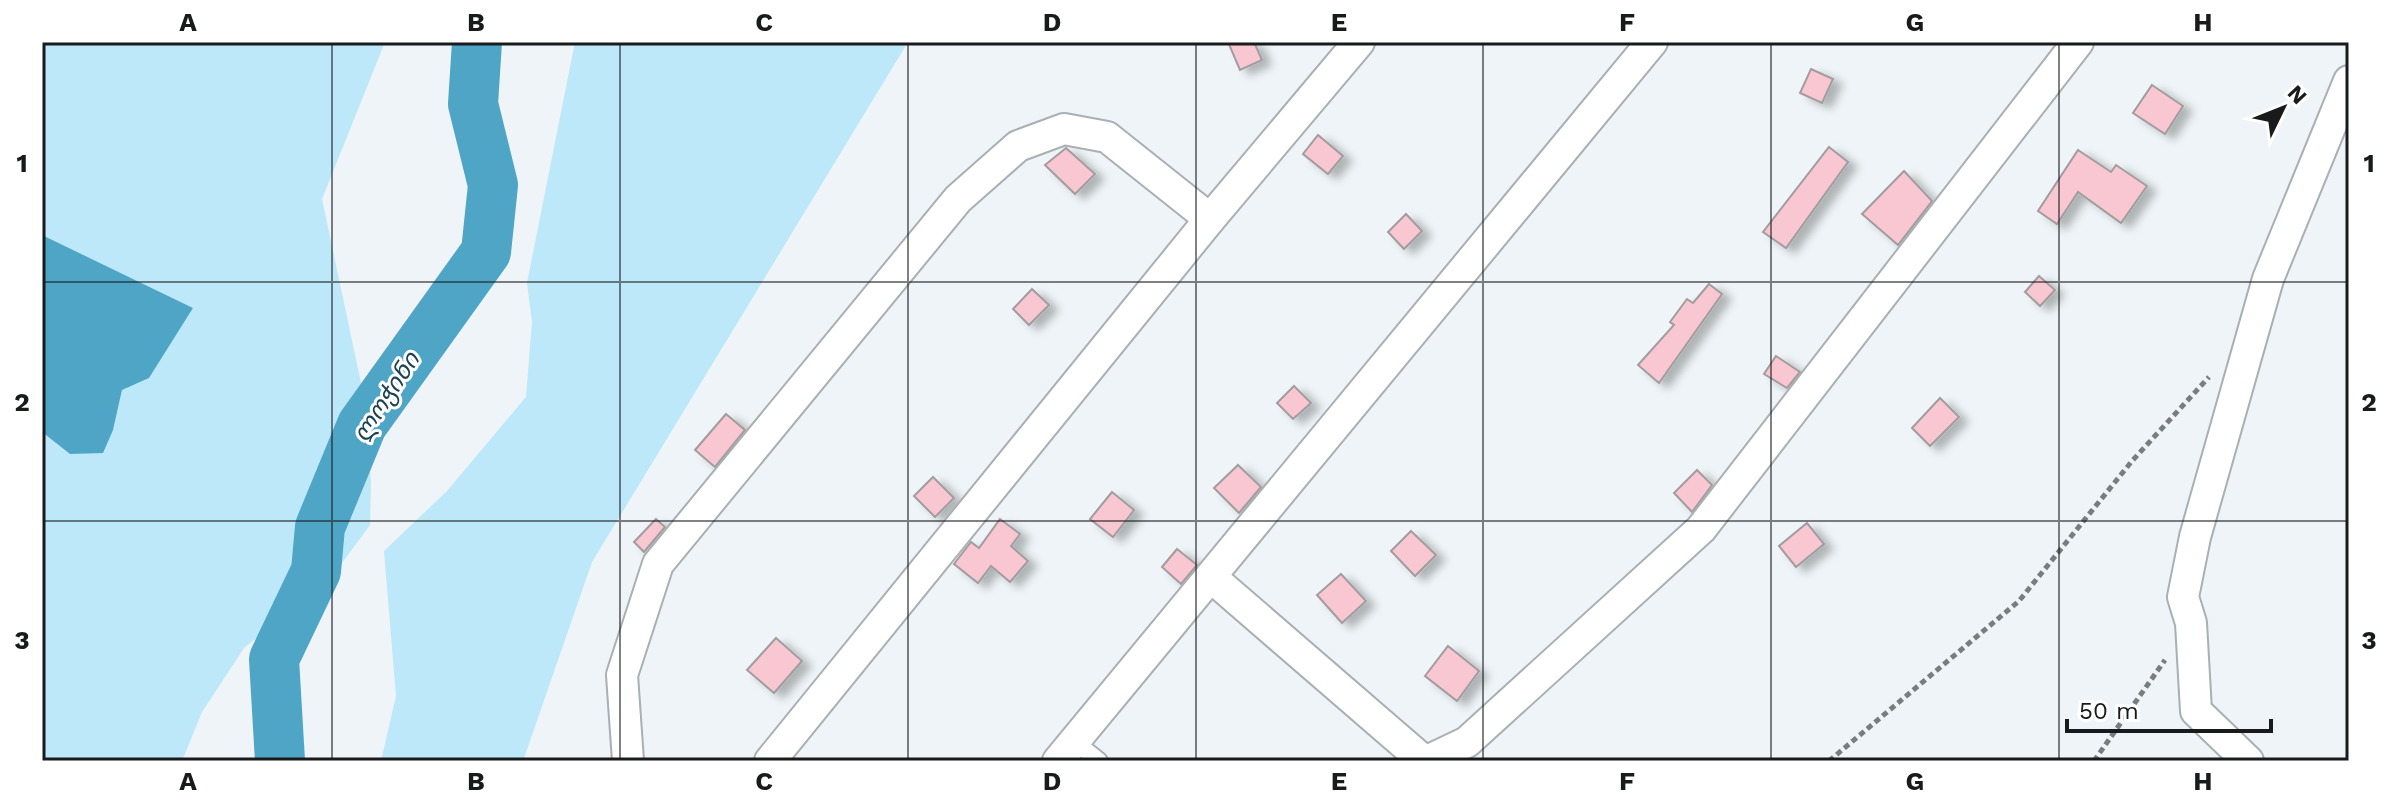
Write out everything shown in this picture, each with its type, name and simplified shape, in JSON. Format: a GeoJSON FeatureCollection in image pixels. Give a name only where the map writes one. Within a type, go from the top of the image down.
{"type":"FeatureCollection","features":[{"type":"Feature","properties":{"kind":"street"},"geometry":{"type":"LineString","coordinates":[[770,761],[1210,219],[1359,42]]}},
{"type":"Feature","properties":{"kind":"street"},"geometry":{"type":"LineString","coordinates":[[1066,751],[1652,42]]}},
{"type":"Feature","properties":{"kind":"street"},"geometry":{"type":"LineString","coordinates":[[1211,577],[1425,761],[1467,742],[1701,529],[2029,110],[2078,42]]}},
{"type":"Feature","properties":{"kind":"street"},"geometry":{"type":"LineString","coordinates":[[2248,761],[2196,711],[2191,623],[2183,597],[2195,537],[2264,294],[2349,81]]}},
{"type":"Feature","properties":{"kind":"street"},"geometry":{"type":"LineString","coordinates":[[628,761],[622,675],[658,564],[958,199],[1018,146],[1064,129],[1107,137],[1210,219]]}},
{"type":"Feature","properties":{"kind":"lane"},"geometry":{"type":"LineString","coordinates":[[1066,751],[1099,761]]}},
{"type":"Feature","properties":{"kind":"path"},"geometry":{"type":"LineString","coordinates":[[1829,761],[2019,601],[2132,461],[2205,384],[2213,370]]}},
{"type":"Feature","properties":{"kind":"path"},"geometry":{"type":"LineString","coordinates":[[2094,761],[2191,623]]}},
{"type":"Feature","properties":{"kind":"shaded area"},"geometry":{"type":"Polygon","coordinates":[[[42,42],[385,42],[322,199],[361,383],[371,480],[370,525],[331,578],[244,648],[202,712],[182,761],[42,761],[42,432],[70,454],[113,430],[122,390],[149,378],[193,308],[42,235],[42,42]]]}},
{"type":"Feature","properties":{"kind":"shaded area"},"geometry":{"type":"Polygon","coordinates":[[[575,42],[908,42],[592,562],[523,761],[381,761],[396,696],[384,551],[447,491],[526,397],[532,322],[527,283],[575,42]]]}},
{"type":"Feature","properties":{"kind":"water"},"geometry":{"type":"Polygon","coordinates":[[[42,235],[193,308],[149,378],[122,390],[113,430],[103,453],[70,454],[42,432],[42,235]]]}},
{"type":"Feature","properties":{"kind":"building"},"geometry":{"type":"Polygon","coordinates":[[[1228,42],[1254,42],[1262,60],[1240,70],[1228,42]]]}},
{"type":"Feature","properties":{"kind":"building"},"geometry":{"type":"Polygon","coordinates":[[[1811,69],[1833,79],[1822,103],[1800,93],[1811,69]]]}},
{"type":"Feature","properties":{"kind":"building"},"geometry":{"type":"Polygon","coordinates":[[[2152,85],[2183,106],[2165,134],[2133,113],[2152,85]]]}},
{"type":"Feature","properties":{"kind":"building"},"geometry":{"type":"Polygon","coordinates":[[[1318,135],[1343,156],[1328,174],[1303,154],[1318,135]]]}},
{"type":"Feature","properties":{"kind":"building"},"geometry":{"type":"Polygon","coordinates":[[[1829,147],[1848,162],[1786,248],[1763,232],[1829,147]]]}},
{"type":"Feature","properties":{"kind":"building"},"geometry":{"type":"Polygon","coordinates":[[[1066,148],[1095,174],[1075,194],[1045,165],[1066,148]]]}},
{"type":"Feature","properties":{"kind":"building"},"geometry":{"type":"Polygon","coordinates":[[[2078,150],[2111,172],[2116,165],[2147,186],[2121,223],[2078,192],[2057,224],[2038,211],[2078,150]]]}},
{"type":"Feature","properties":{"kind":"building"},"geometry":{"type":"Polygon","coordinates":[[[1904,171],[1932,201],[1898,245],[1862,214],[1904,171]]]}},
{"type":"Feature","properties":{"kind":"building"},"geometry":{"type":"Polygon","coordinates":[[[1406,214],[1422,231],[1404,249],[1388,232],[1406,214]]]}},
{"type":"Feature","properties":{"kind":"building"},"geometry":{"type":"Polygon","coordinates":[[[2039,276],[2055,290],[2040,306],[2025,292],[2039,276]]]}},
{"type":"Feature","properties":{"kind":"building"},"geometry":{"type":"Polygon","coordinates":[[[1709,284],[1722,294],[1659,383],[1638,365],[1674,325],[1670,322],[1687,299],[1693,303],[1709,284]]]}},
{"type":"Feature","properties":{"kind":"building"},"geometry":{"type":"Polygon","coordinates":[[[1032,289],[1049,305],[1029,325],[1013,309],[1032,289]]]}},
{"type":"Feature","properties":{"kind":"building"},"geometry":{"type":"Polygon","coordinates":[[[1776,356],[1800,372],[1787,388],[1764,374],[1776,356]]]}},
{"type":"Feature","properties":{"kind":"building"},"geometry":{"type":"Polygon","coordinates":[[[1294,386],[1311,403],[1293,419],[1277,403],[1294,386]]]}},
{"type":"Feature","properties":{"kind":"building"},"geometry":{"type":"Polygon","coordinates":[[[1940,398],[1959,417],[1930,446],[1912,428],[1940,398]]]}},
{"type":"Feature","properties":{"kind":"building"},"geometry":{"type":"Polygon","coordinates":[[[726,414],[745,430],[715,467],[695,450],[726,414]]]}},
{"type":"Feature","properties":{"kind":"building"},"geometry":{"type":"Polygon","coordinates":[[[1238,465],[1261,487],[1239,513],[1214,488],[1238,465]]]}},
{"type":"Feature","properties":{"kind":"building"},"geometry":{"type":"Polygon","coordinates":[[[1697,470],[1712,485],[1692,512],[1674,493],[1697,470]]]}},
{"type":"Feature","properties":{"kind":"building"},"geometry":{"type":"Polygon","coordinates":[[[933,477],[954,498],[935,517],[914,496],[933,477]]]}},
{"type":"Feature","properties":{"kind":"building"},"geometry":{"type":"Polygon","coordinates":[[[1112,492],[1134,510],[1113,537],[1090,519],[1112,492]]]}},
{"type":"Feature","properties":{"kind":"building"},"geometry":{"type":"Polygon","coordinates":[[[656,519],[665,527],[644,552],[634,542],[656,519]]]}},
{"type":"Feature","properties":{"kind":"building"},"geometry":{"type":"Polygon","coordinates":[[[1000,519],[1020,534],[1011,546],[1028,561],[1010,582],[991,566],[978,583],[954,564],[971,542],[979,548],[1000,519]]]}},
{"type":"Feature","properties":{"kind":"building"},"geometry":{"type":"Polygon","coordinates":[[[1807,523],[1824,544],[1796,567],[1779,546],[1807,523]]]}},
{"type":"Feature","properties":{"kind":"building"},"geometry":{"type":"Polygon","coordinates":[[[1411,531],[1436,555],[1415,576],[1391,551],[1411,531]]]}},
{"type":"Feature","properties":{"kind":"building"},"geometry":{"type":"Polygon","coordinates":[[[1177,549],[1197,565],[1181,584],[1162,567],[1177,549]]]}},
{"type":"Feature","properties":{"kind":"building"},"geometry":{"type":"Polygon","coordinates":[[[1341,574],[1366,601],[1342,623],[1317,595],[1341,574]]]}},
{"type":"Feature","properties":{"kind":"building"},"geometry":{"type":"Polygon","coordinates":[[[776,638],[802,661],[774,693],[747,670],[776,638]]]}},
{"type":"Feature","properties":{"kind":"building"},"geometry":{"type":"Polygon","coordinates":[[[1448,646],[1479,671],[1457,701],[1425,676],[1448,646]]]}},
{"type":"Feature","properties":{"kind":"waterway","name":"ლოჭინი"},"geometry":{"type":"LineString","coordinates":[[280,761],[274,659],[316,571],[320,527],[362,425],[486,252],[493,185],[473,104],[477,42]]}}]}
